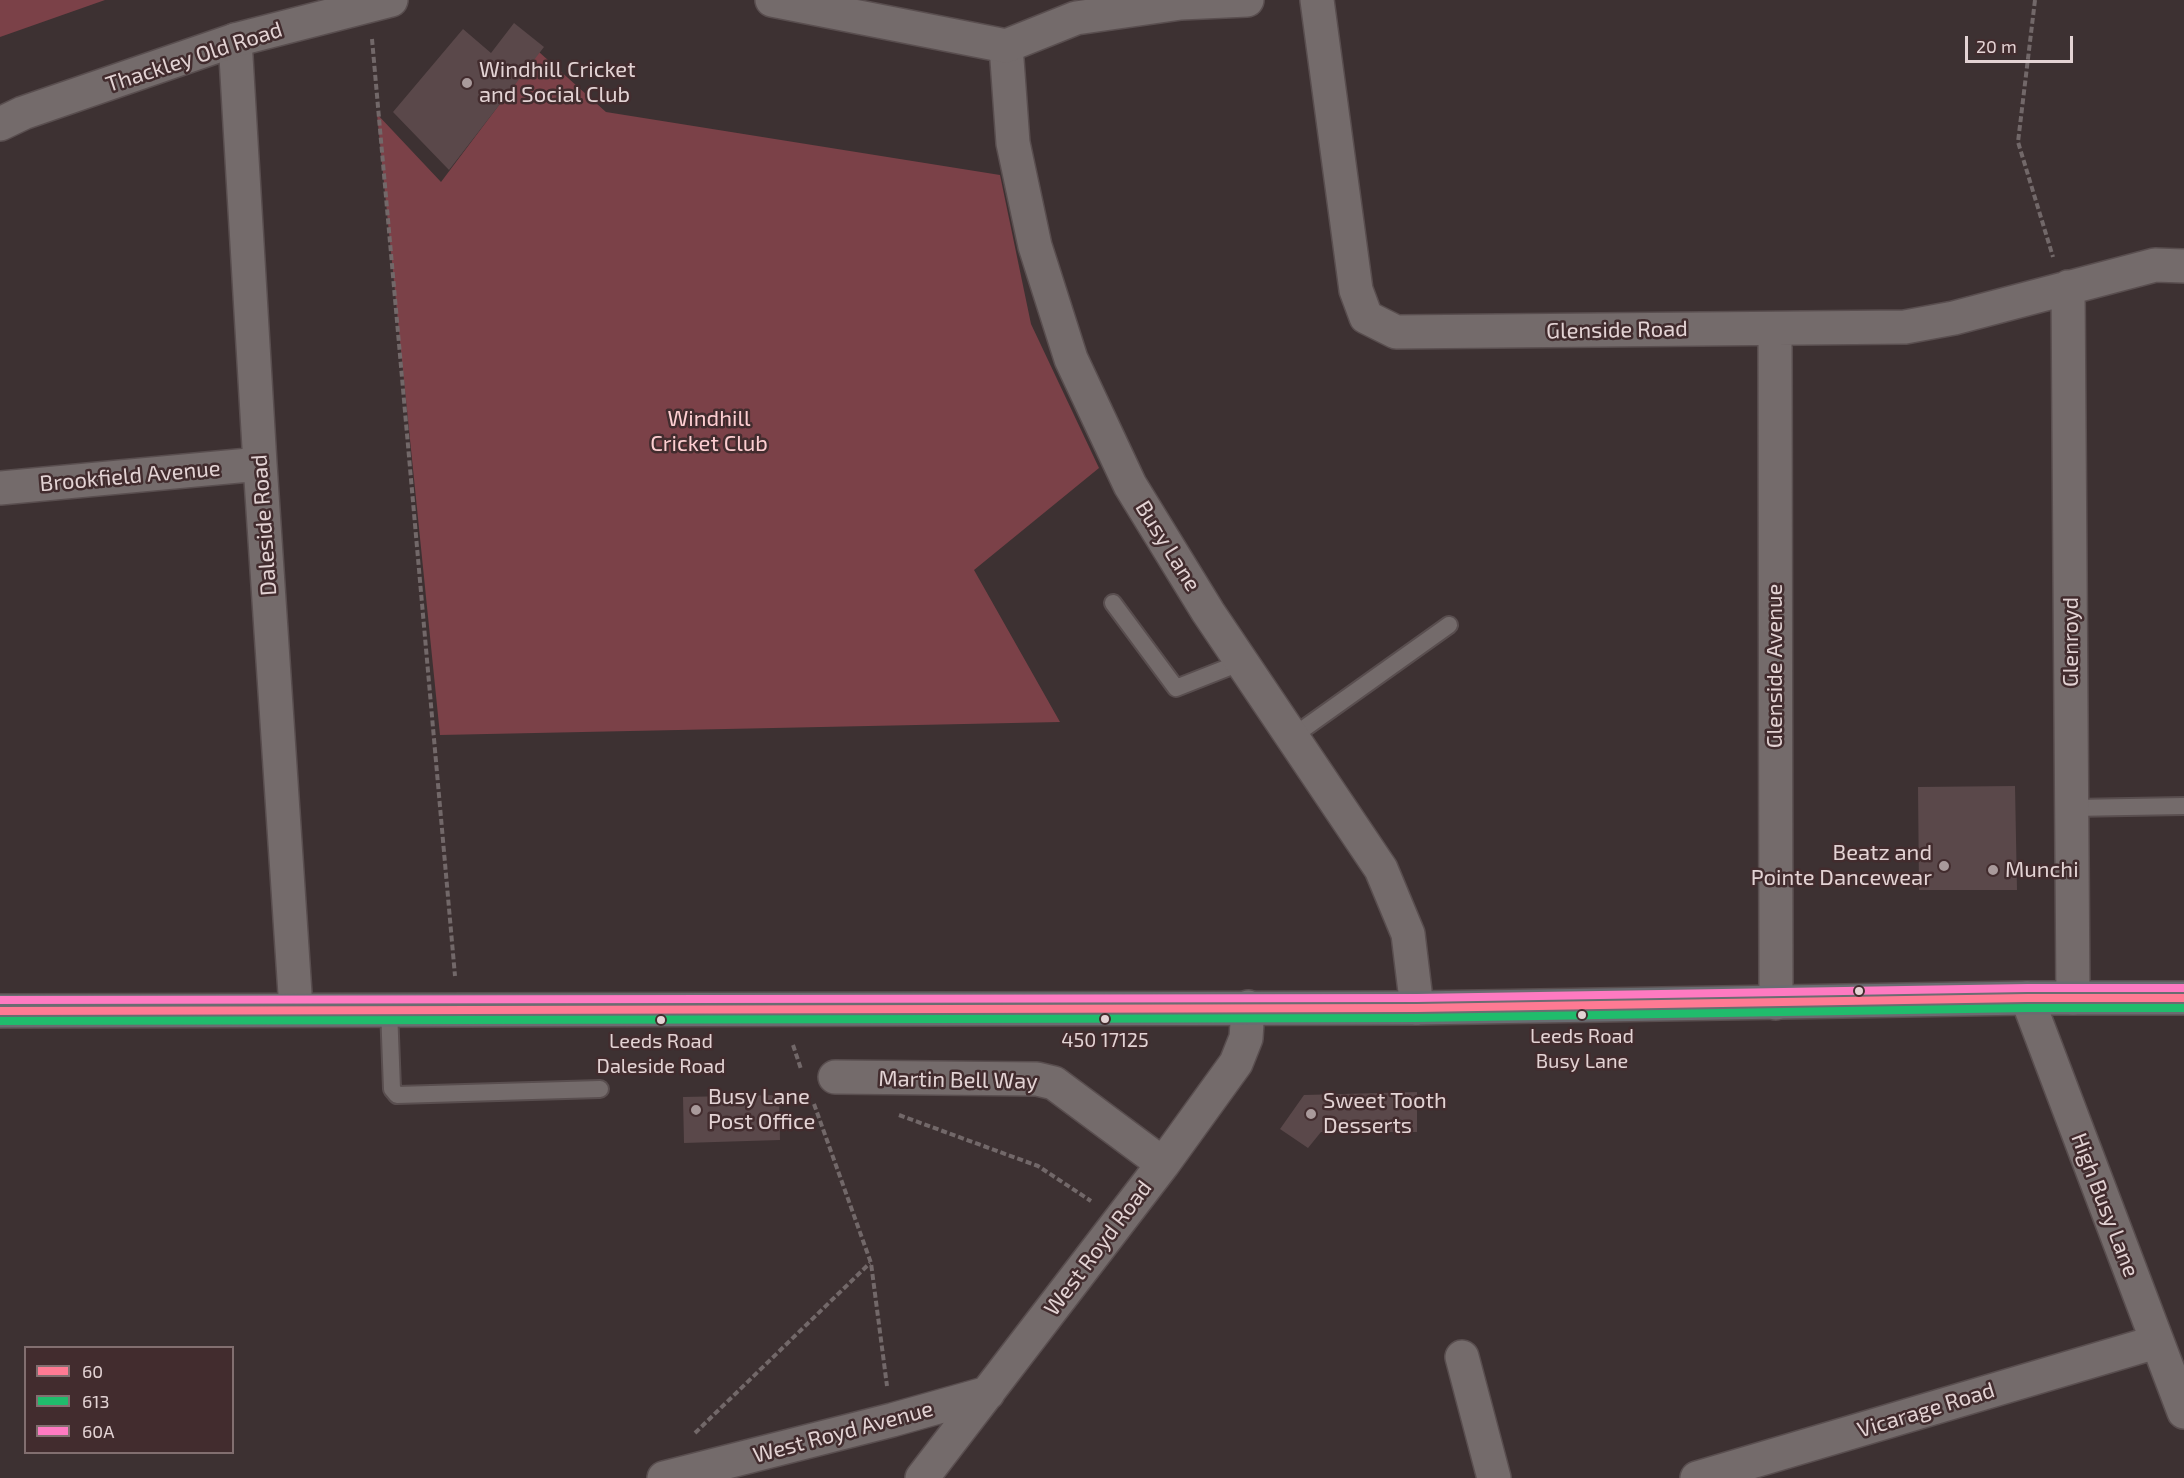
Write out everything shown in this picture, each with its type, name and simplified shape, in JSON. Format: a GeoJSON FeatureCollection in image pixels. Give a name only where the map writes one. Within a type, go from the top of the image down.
{"type":"FeatureCollection","features":[{"type":"Feature","properties":{"kind":"main road"},"geometry":{"type":"LineString","coordinates":[[0,1011],[1417,1008],[2027,998],[2184,999]]}},
{"type":"Feature","properties":{"kind":"street"},"geometry":{"type":"LineString","coordinates":[[772,0],[1006,46],[1076,18],[1181,3],[1247,0]]}},
{"type":"Feature","properties":{"kind":"street","name":"Glenside Road"},"geometry":{"type":"LineString","coordinates":[[1317,0],[1356,290],[1366,317],[1396,332],[1905,327],[1954,318],[2155,265],[2184,266]]}},
{"type":"Feature","properties":{"kind":"street","name":"Thackley Old Road"},"geometry":{"type":"LineString","coordinates":[[0,124],[23,113],[235,40],[380,3]]}},
{"type":"Feature","properties":{"kind":"street","name":"Daleside Road"},"geometry":{"type":"LineString","coordinates":[[235,40],[296,1009]]}},
{"type":"Feature","properties":{"kind":"street","name":"Busy Lane"},"geometry":{"type":"LineString","coordinates":[[1006,46],[1013,143],[1035,246],[1071,359],[1130,485],[1208,612],[1381,869],[1408,934],[1417,1008]]}},
{"type":"Feature","properties":{"kind":"street","name":"Glenroyd"},"geometry":{"type":"LineString","coordinates":[[2066,288],[2073,998]]}},
{"type":"Feature","properties":{"kind":"street","name":"Glenside Avenue"},"geometry":{"type":"LineString","coordinates":[[1775,329],[1776,1003]]}},
{"type":"Feature","properties":{"kind":"street","name":"Brookfield Avenue"},"geometry":{"type":"LineString","coordinates":[[0,488],[260,464]]}},
{"type":"Feature","properties":{"kind":"street","name":"High Busy Lane"},"geometry":{"type":"LineString","coordinates":[[2027,998],[2184,1412]]}},
{"type":"Feature","properties":{"kind":"street","name":"West Royd Road"},"geometry":{"type":"LineString","coordinates":[[922,1478],[1163,1164],[1236,1063],[1246,1038],[1248,1007]]}},
{"type":"Feature","properties":{"kind":"street","name":"Martin Bell Way"},"geometry":{"type":"LineString","coordinates":[[817,1083],[1037,1079],[1054,1083],[1163,1164]]}},
{"type":"Feature","properties":{"kind":"street","name":"Vicarage Road"},"geometry":{"type":"LineString","coordinates":[[1697,1478],[2156,1342]]}},
{"type":"Feature","properties":{"kind":"street"},"geometry":{"type":"LineString","coordinates":[[1462,1357],[1494,1478]]}},
{"type":"Feature","properties":{"kind":"street","name":"West Royd Avenue"},"geometry":{"type":"LineString","coordinates":[[664,1478],[988,1393]]}},
{"type":"Feature","properties":{"kind":"lane"},"geometry":{"type":"LineString","coordinates":[[1113,603],[1176,688],[1242,662]]}},
{"type":"Feature","properties":{"kind":"lane"},"geometry":{"type":"LineString","coordinates":[[1292,737],[1449,625]]}},
{"type":"Feature","properties":{"kind":"lane"},"geometry":{"type":"LineString","coordinates":[[2072,808],[2184,806]]}},
{"type":"Feature","properties":{"kind":"lane"},"geometry":{"type":"LineString","coordinates":[[389,1009],[392,1089],[397,1095],[600,1089]]}},
{"type":"Feature","properties":{"kind":"path"},"geometry":{"type":"LineString","coordinates":[[2035,0],[2018,142],[2066,288]]}},
{"type":"Feature","properties":{"kind":"path"},"geometry":{"type":"LineString","coordinates":[[380,3],[458,1009]]}},
{"type":"Feature","properties":{"kind":"path"},"geometry":{"type":"LineString","coordinates":[[780,1009],[817,1083],[870,1263],[892,1420]]}},
{"type":"Feature","properties":{"kind":"path"},"geometry":{"type":"LineString","coordinates":[[897,1114],[1038,1166],[1119,1220]]}},
{"type":"Feature","properties":{"kind":"path"},"geometry":{"type":"LineString","coordinates":[[691,1437],[870,1263]]}},
{"type":"Feature","properties":{"kind":"green space"},"geometry":{"type":"Polygon","coordinates":[[[0,0],[105,0],[0,37],[0,0]]]}},
{"type":"Feature","properties":{"kind":"green space","name":"Windhill Cricket Club"},"geometry":{"type":"Polygon","coordinates":[[[539,52],[606,112],[1000,175],[1031,324],[1099,468],[974,570],[1060,722],[440,735],[377,114],[441,182],[539,52]]]}},
{"type":"Feature","properties":{"kind":"building","name":"Windhill Cricket and Social Club"},"geometry":{"type":"Polygon","coordinates":[[[514,23],[544,47],[449,170],[393,112],[463,29],[491,53],[514,23]]]}},
{"type":"Feature","properties":{"kind":"building"},"geometry":{"type":"Polygon","coordinates":[[[2015,786],[2017,890],[1919,890],[1918,787],[2015,786]]]}},
{"type":"Feature","properties":{"kind":"building"},"geometry":{"type":"Polygon","coordinates":[[[1417,1092],[1417,1132],[1321,1132],[1308,1148],[1280,1129],[1304,1095],[1417,1092]]]}},
{"type":"Feature","properties":{"kind":"building"},"geometry":{"type":"Polygon","coordinates":[[[779,1095],[780,1140],[684,1143],[683,1097],[779,1095]]]}},
{"type":"Feature","properties":{"kind":"transit line","name":"60A"},"geometry":{"type":"LineString","coordinates":[[0,1000],[1417,998],[2027,988],[2184,988]]}},
{"type":"Feature","properties":{"kind":"transit line","name":"60"},"geometry":{"type":"LineString","coordinates":[[0,1011],[1417,1008],[2027,998],[2184,998]]}},
{"type":"Feature","properties":{"kind":"transit line","name":"613"},"geometry":{"type":"LineString","coordinates":[[0,1021],[1417,1018],[2027,1008],[2184,1008]]}},
{"type":"Feature","properties":{"kind":"place","name":"Windhill Cricket and Social Club"},"geometry":{"type":"Point","coordinates":[467,83]}},
{"type":"Feature","properties":{"kind":"place","name":"Beatz and Pointe Dancewear"},"geometry":{"type":"Point","coordinates":[1944,866]}},
{"type":"Feature","properties":{"kind":"place","name":"Munchi"},"geometry":{"type":"Point","coordinates":[1993,870]}},
{"type":"Feature","properties":{"kind":"place","name":"Leeds Road Busy Lane"},"geometry":{"type":"Point","coordinates":[1582,1015]}},
{"type":"Feature","properties":{"kind":"place","name":"450 17125"},"geometry":{"type":"Point","coordinates":[1105,1019]}},
{"type":"Feature","properties":{"kind":"place","name":"Leeds Road Daleside Road"},"geometry":{"type":"Point","coordinates":[661,1020]}},
{"type":"Feature","properties":{"kind":"place","name":"Busy Lane Post Office"},"geometry":{"type":"Point","coordinates":[696,1110]}},
{"type":"Feature","properties":{"kind":"place","name":"Sweet Tooth Desserts"},"geometry":{"type":"Point","coordinates":[1311,1114]}}]}
